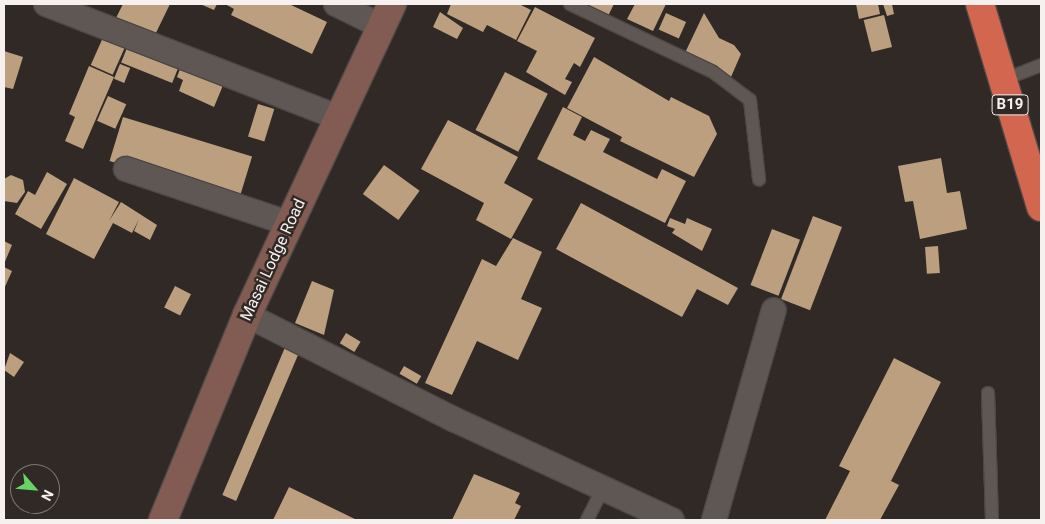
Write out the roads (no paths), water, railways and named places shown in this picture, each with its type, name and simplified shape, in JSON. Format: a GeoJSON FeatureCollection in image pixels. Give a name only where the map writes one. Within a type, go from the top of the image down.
{"type":"FeatureCollection","features":[{"type":"Feature","properties":{"kind":"highway","name":"B19"},"geometry":{"type":"LineString","coordinates":[[980,4],[1039,194]]}},
{"type":"Feature","properties":{"kind":"street"},"geometry":{"type":"LineString","coordinates":[[46,4],[338,117]]}},
{"type":"Feature","properties":{"kind":"street"},"geometry":{"type":"LineString","coordinates":[[336,4],[388,16]]}},
{"type":"Feature","properties":{"kind":"street","name":"Masai Lodge Road"},"geometry":{"type":"LineString","coordinates":[[163,520],[247,315],[338,117],[388,16]]}},
{"type":"Feature","properties":{"kind":"street"},"geometry":{"type":"LineString","coordinates":[[126,169],[290,224]]}},
{"type":"Feature","properties":{"kind":"street"},"geometry":{"type":"LineString","coordinates":[[714,520],[774,310]]}},
{"type":"Feature","properties":{"kind":"street"},"geometry":{"type":"LineString","coordinates":[[247,315],[672,520]]}},
{"type":"Feature","properties":{"kind":"lane"},"geometry":{"type":"LineString","coordinates":[[570,4],[713,72],[750,100],[759,179]]}},
{"type":"Feature","properties":{"kind":"lane"},"geometry":{"type":"LineString","coordinates":[[1003,80],[1041,66]]}},
{"type":"Feature","properties":{"kind":"lane"},"geometry":{"type":"LineString","coordinates":[[988,393],[992,520]]}},
{"type":"Feature","properties":{"kind":"lane"},"geometry":{"type":"LineString","coordinates":[[587,520],[603,488]]}}]}
